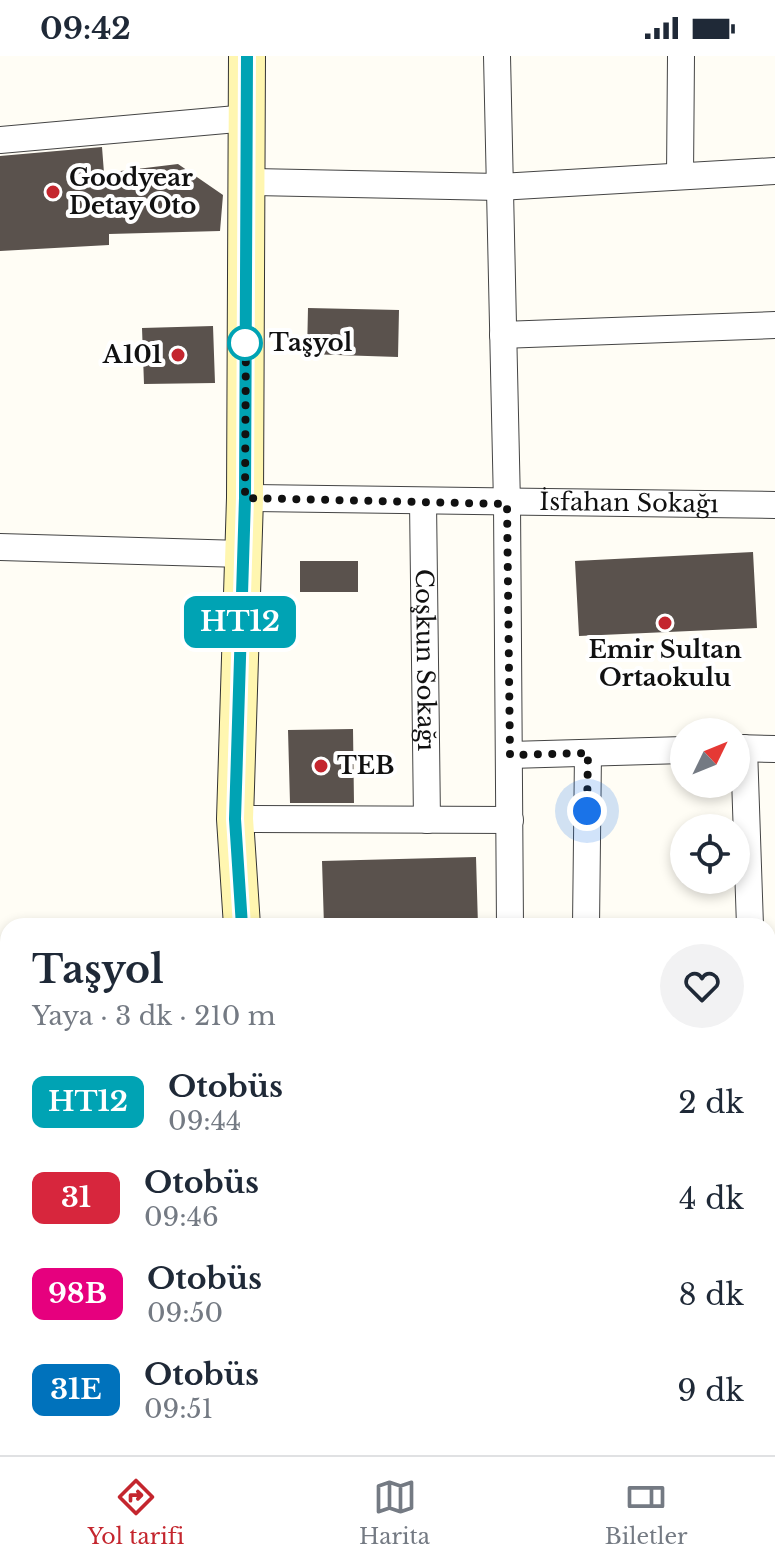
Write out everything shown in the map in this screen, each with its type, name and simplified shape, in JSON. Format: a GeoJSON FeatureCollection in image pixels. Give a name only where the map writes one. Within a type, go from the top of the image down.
{"type":"FeatureCollection","features":[{"type":"Feature","properties":{"kind":"main road"},"geometry":{"type":"LineString","coordinates":[[241,918],[235,819],[245,498],[249,182],[247,56]]}},
{"type":"Feature","properties":{"kind":"street"},"geometry":{"type":"LineString","coordinates":[[497,56],[507,504],[510,918]]}},
{"type":"Feature","properties":{"kind":"street"},"geometry":{"type":"LineString","coordinates":[[680,176],[681,56]]}},
{"type":"Feature","properties":{"kind":"street"},"geometry":{"type":"LineString","coordinates":[[0,140],[248,118]]}},
{"type":"Feature","properties":{"kind":"street"},"geometry":{"type":"LineString","coordinates":[[249,182],[499,187],[775,171]]}},
{"type":"Feature","properties":{"kind":"street"},"geometry":{"type":"LineString","coordinates":[[503,335],[775,325]]}},
{"type":"Feature","properties":{"kind":"street","name":"İsfahan Sokağı"},"geometry":{"type":"LineString","coordinates":[[245,498],[507,504],[775,505]]}},
{"type":"Feature","properties":{"kind":"street","name":"Coşkun Sokağı"},"geometry":{"type":"LineString","coordinates":[[423,502],[427,820]]}},
{"type":"Feature","properties":{"kind":"street"},"geometry":{"type":"LineString","coordinates":[[0,547],[242,554]]}},
{"type":"Feature","properties":{"kind":"street"},"geometry":{"type":"LineString","coordinates":[[750,748],[775,749]]}},
{"type":"Feature","properties":{"kind":"street"},"geometry":{"type":"LineString","coordinates":[[510,755],[670,750]]}},
{"type":"Feature","properties":{"kind":"street"},"geometry":{"type":"LineString","coordinates":[[586,918],[588,753]]}},
{"type":"Feature","properties":{"kind":"street"},"geometry":{"type":"LineString","coordinates":[[743,798],[750,918]]}},
{"type":"Feature","properties":{"kind":"street"},"geometry":{"type":"LineString","coordinates":[[235,819],[510,820]]}},
{"type":"Feature","properties":{"kind":"building"},"geometry":{"type":"Polygon","coordinates":[[[102,147],[104,173],[178,164],[223,195],[220,231],[109,234],[109,245],[0,251],[0,156],[102,147]]]}},
{"type":"Feature","properties":{"kind":"building"},"geometry":{"type":"Polygon","coordinates":[[[308,308],[399,310],[398,357],[307,354],[308,308]]]}},
{"type":"Feature","properties":{"kind":"building"},"geometry":{"type":"Polygon","coordinates":[[[213,326],[215,383],[144,384],[142,328],[213,326]]]}},
{"type":"Feature","properties":{"kind":"building"},"geometry":{"type":"Polygon","coordinates":[[[753,552],[757,628],[579,636],[575,561],[753,552]]]}},
{"type":"Feature","properties":{"kind":"building"},"geometry":{"type":"Polygon","coordinates":[[[300,561],[358,561],[358,592],[300,592],[300,561]]]}},
{"type":"Feature","properties":{"kind":"building"},"geometry":{"type":"Polygon","coordinates":[[[353,729],[354,803],[290,803],[288,730],[353,729]]]}},
{"type":"Feature","properties":{"kind":"building"},"geometry":{"type":"Polygon","coordinates":[[[476,857],[478,918],[324,918],[322,861],[476,857]]]}},
{"type":"Feature","properties":{"kind":"bus line","name":"HT12"},"geometry":{"type":"LineString","coordinates":[[241,918],[235,819],[245,498],[249,182],[247,56]]}},
{"type":"Feature","properties":{"kind":"place","name":"Goodyear Detay Oto"},"geometry":{"type":"Point","coordinates":[53,192]}},
{"type":"Feature","properties":{"kind":"place","name":"Taşyol"},"geometry":{"type":"Point","coordinates":[245,343]}},
{"type":"Feature","properties":{"kind":"place","name":"A101"},"geometry":{"type":"Point","coordinates":[178,355]}},
{"type":"Feature","properties":{"kind":"place","name":"Emir Sultan Ortaokulu"},"geometry":{"type":"Point","coordinates":[665,623]}},
{"type":"Feature","properties":{"kind":"place","name":"TEB"},"geometry":{"type":"Point","coordinates":[321,766]}},
{"type":"Feature","properties":{"kind":"route"},"geometry":{"type":"LineString","coordinates":[[245,343],[246,331],[245,498],[507,504],[510,755],[588,753],[587,811]]}}]}
